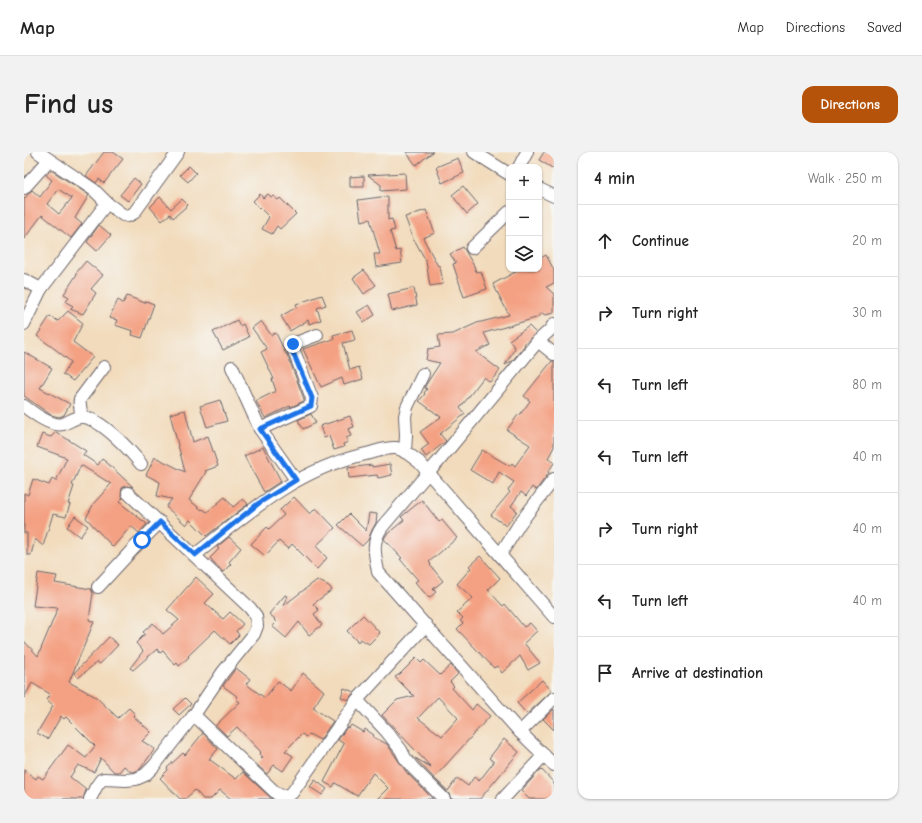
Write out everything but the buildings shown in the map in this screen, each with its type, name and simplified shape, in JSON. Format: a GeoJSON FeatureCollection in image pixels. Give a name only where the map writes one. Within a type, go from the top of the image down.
{"type":"FeatureCollection","features":[{"type":"Feature","properties":{"kind":"street"},"geometry":{"type":"LineString","coordinates":[[38,152],[94,190],[107,203],[123,215],[128,216],[131,215],[178,152]]}},
{"type":"Feature","properties":{"kind":"street"},"geometry":{"type":"LineString","coordinates":[[474,152],[506,172]]}},
{"type":"Feature","properties":{"kind":"street"},"geometry":{"type":"LineString","coordinates":[[520,164],[527,152]]}},
{"type":"Feature","properties":{"kind":"street"},"geometry":{"type":"LineString","coordinates":[[24,188],[49,160]]}},
{"type":"Feature","properties":{"kind":"street"},"geometry":{"type":"LineString","coordinates":[[542,190],[554,196]]}},
{"type":"Feature","properties":{"kind":"street"},"geometry":{"type":"LineString","coordinates":[[24,324],[40,289],[107,203]]}},
{"type":"Feature","properties":{"kind":"street"},"geometry":{"type":"LineString","coordinates":[[472,248],[506,215]]}},
{"type":"Feature","properties":{"kind":"street"},"geometry":{"type":"LineString","coordinates":[[24,280],[40,289]]}},
{"type":"Feature","properties":{"kind":"street"},"geometry":{"type":"LineString","coordinates":[[554,324],[538,341],[382,528],[374,543],[378,572],[520,732],[554,765]]}},
{"type":"Feature","properties":{"kind":"street"},"geometry":{"type":"LineString","coordinates":[[260,429],[311,406],[312,398],[292,346],[293,344],[317,336]]}},
{"type":"Feature","properties":{"kind":"street"},"geometry":{"type":"LineString","coordinates":[[538,341],[554,354]]}},
{"type":"Feature","properties":{"kind":"street"},"geometry":{"type":"LineString","coordinates":[[80,417],[82,410],[79,402],[80,398],[104,366]]}},
{"type":"Feature","properties":{"kind":"street"},"geometry":{"type":"LineString","coordinates":[[232,367],[260,429],[296,480]]}},
{"type":"Feature","properties":{"kind":"street"},"geometry":{"type":"LineString","coordinates":[[405,452],[405,416],[407,408],[423,374]]}},
{"type":"Feature","properties":{"kind":"street"},"geometry":{"type":"LineString","coordinates":[[24,406],[55,425],[62,425],[80,417],[85,417],[95,422],[114,436],[141,464]]}},
{"type":"Feature","properties":{"kind":"street"},"geometry":{"type":"LineString","coordinates":[[195,555],[259,503],[296,480],[350,457],[396,448],[405,452],[418,462],[554,617]]}},
{"type":"Feature","properties":{"kind":"street"},"geometry":{"type":"LineString","coordinates":[[500,556],[520,523],[549,494],[554,480]]}},
{"type":"Feature","properties":{"kind":"street"},"geometry":{"type":"LineString","coordinates":[[90,799],[96,787],[104,778],[126,780],[136,779],[145,775],[154,766],[194,715],[223,672],[254,634],[257,626],[256,616],[250,608],[128,493]]}},
{"type":"Feature","properties":{"kind":"street"},"geometry":{"type":"LineString","coordinates":[[98,587],[160,522]]}},
{"type":"Feature","properties":{"kind":"street"},"geometry":{"type":"LineString","coordinates":[[194,715],[276,793],[286,796],[292,793],[358,700],[426,625]]}},
{"type":"Feature","properties":{"kind":"street"},"geometry":{"type":"LineString","coordinates":[[520,732],[554,698]]}},
{"type":"Feature","properties":{"kind":"street"},"geometry":{"type":"LineString","coordinates":[[358,700],[392,738],[413,768],[444,799]]}},
{"type":"Feature","properties":{"kind":"street"},"geometry":{"type":"LineString","coordinates":[[503,799],[544,755]]}},
{"type":"Feature","properties":{"kind":"route"},"geometry":{"type":"LineString","coordinates":[[142,540],[160,522],[195,555],[259,503],[296,480],[260,429],[311,406],[312,404],[312,398],[292,350],[293,344]]}}]}
